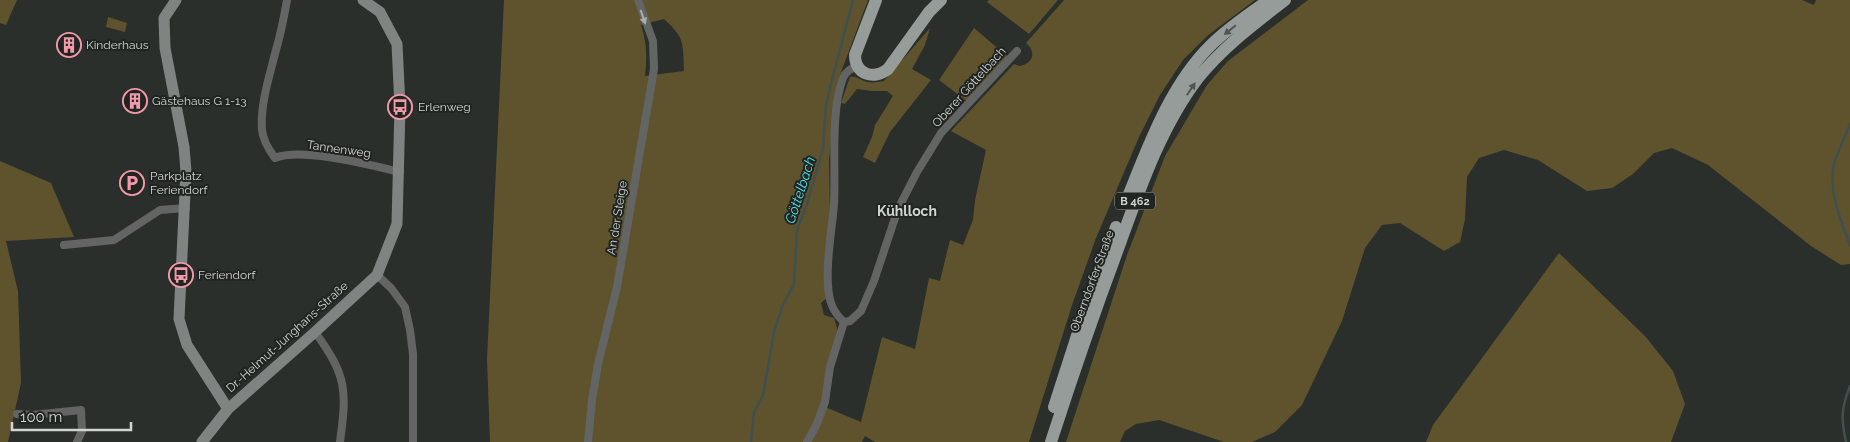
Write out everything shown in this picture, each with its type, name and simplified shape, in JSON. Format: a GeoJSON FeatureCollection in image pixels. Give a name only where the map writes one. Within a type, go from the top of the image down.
{"type":"FeatureCollection","features":[{"type":"Feature","properties":{"kind":"main road"},"geometry":{"type":"LineString","coordinates":[[876,0],[856,48],[855,60],[857,66],[862,72],[869,75],[884,72],[894,63],[929,12],[941,0]]}},
{"type":"Feature","properties":{"kind":"main road","name":"Oberndorfer Straße"},"geometry":{"type":"LineString","coordinates":[[1043,442],[1061,382],[1093,290],[1145,154],[1167,107],[1190,71],[1211,45],[1269,0]]}},
{"type":"Feature","properties":{"kind":"main road","name":"Oberndorfer Straße"},"geometry":{"type":"LineString","coordinates":[[1051,442],[1094,313],[1135,202],[1157,150],[1178,109],[1198,79],[1220,53],[1285,0]]}},
{"type":"Feature","properties":{"kind":"street","name":"Dr.-Helmut-Junghans-Straße"},"geometry":{"type":"LineString","coordinates":[[176,0],[164,18],[165,48],[184,147],[186,171],[180,319],[187,345],[228,408],[377,275],[397,224],[400,172],[400,107],[397,44],[380,12],[363,0]]}},
{"type":"Feature","properties":{"kind":"street","name":"Tannenweg"},"geometry":{"type":"LineString","coordinates":[[287,0],[268,76],[263,111],[262,131],[267,147],[275,158],[290,154],[320,157],[364,163],[400,172]]}},
{"type":"Feature","properties":{"kind":"street","name":"An der Steige"},"geometry":{"type":"LineString","coordinates":[[588,442],[598,364],[617,287],[650,99],[655,58],[650,32],[645,24],[638,0]]}},
{"type":"Feature","properties":{"kind":"street","name":"Oberer Göttelbach"},"geometry":{"type":"LineString","coordinates":[[844,322],[850,321],[861,311],[874,281],[898,210],[917,172],[941,133],[1017,51]]}},
{"type":"Feature","properties":{"kind":"street"},"geometry":{"type":"LineString","coordinates":[[807,442],[826,402],[830,367],[844,322],[835,314],[828,284],[828,266],[834,204],[837,110],[843,77],[857,66]]}},
{"type":"Feature","properties":{"kind":"street"},"geometry":{"type":"LineString","coordinates":[[64,245],[114,240],[160,210],[186,208]]}},
{"type":"Feature","properties":{"kind":"street"},"geometry":{"type":"LineString","coordinates":[[377,275],[391,288],[405,307],[410,330],[413,354],[413,442]]}},
{"type":"Feature","properties":{"kind":"street"},"geometry":{"type":"LineString","coordinates":[[315,332],[336,364],[344,386],[344,410],[340,442]]}},
{"type":"Feature","properties":{"kind":"street"},"geometry":{"type":"LineString","coordinates":[[202,442],[228,408]]}},
{"type":"Feature","properties":{"kind":"street"},"geometry":{"type":"LineString","coordinates":[[17,414],[33,415],[81,410],[82,431],[77,442]]}},
{"type":"Feature","properties":{"kind":"shaded area"},"geometry":{"type":"Polygon","coordinates":[[[0,0],[17,0],[6,25],[0,23],[0,0]]]}},
{"type":"Feature","properties":{"kind":"shaded area"},"geometry":{"type":"Polygon","coordinates":[[[504,0],[868,0],[837,83],[829,160],[830,218],[827,298],[821,303],[824,315],[834,318],[837,328],[837,342],[822,406],[805,442],[490,442],[487,359],[504,0]],[[664,19],[641,25],[646,50],[645,76],[684,71],[681,42],[676,31],[664,19]]]}},
{"type":"Feature","properties":{"kind":"shaded area"},"geometry":{"type":"Polygon","coordinates":[[[989,0],[1058,0],[1029,34],[987,2],[989,0]]]}},
{"type":"Feature","properties":{"kind":"shaded area"},"geometry":{"type":"Polygon","coordinates":[[[1064,0],[1255,0],[1207,36],[1183,60],[1160,95],[1139,137],[1096,238],[1072,305],[1029,442],[875,442],[865,436],[862,442],[810,442],[825,407],[861,422],[882,337],[915,349],[929,278],[940,281],[950,240],[963,245],[973,220],[975,200],[986,150],[951,131],[1014,64],[1019,66],[1028,63],[1032,57],[1032,50],[1026,43],[1064,0]]]}},
{"type":"Feature","properties":{"kind":"shaded area"},"geometry":{"type":"Polygon","coordinates":[[[1308,0],[1802,0],[1814,5],[1816,0],[1850,0],[1850,264],[1841,265],[1811,246],[1708,165],[1672,148],[1654,153],[1633,174],[1612,188],[1587,191],[1538,160],[1504,150],[1479,158],[1467,177],[1465,219],[1460,242],[1444,251],[1400,223],[1382,225],[1365,248],[1342,321],[1302,405],[1275,432],[1252,442],[1224,442],[1159,420],[1136,424],[1125,431],[1120,442],[1066,442],[1127,255],[1165,156],[1207,85],[1228,61],[1308,0]]]}},
{"type":"Feature","properties":{"kind":"shaded area"},"geometry":{"type":"Polygon","coordinates":[[[108,17],[127,23],[125,32],[106,27],[108,17]]]}},
{"type":"Feature","properties":{"kind":"shaded area"},"geometry":{"type":"Polygon","coordinates":[[[930,28],[925,45],[912,69],[931,80],[890,132],[875,163],[863,157],[875,125],[893,96],[887,91],[857,89],[845,104],[841,103],[850,77],[869,82],[884,81],[930,28]]]}},
{"type":"Feature","properties":{"kind":"shaded area"},"geometry":{"type":"Polygon","coordinates":[[[974,28],[1008,57],[968,102],[939,80],[974,28]]]}},
{"type":"Feature","properties":{"kind":"shaded area"},"geometry":{"type":"Polygon","coordinates":[[[0,161],[51,183],[74,237],[6,241],[18,291],[21,383],[8,442],[0,442],[0,161]]]}},
{"type":"Feature","properties":{"kind":"shaded area"},"geometry":{"type":"Polygon","coordinates":[[[1559,253],[1645,336],[1673,371],[1685,404],[1671,442],[1426,442],[1433,425],[1559,253]]]}},
{"type":"Feature","properties":{"kind":"waterway","name":"Göttelbach"},"geometry":{"type":"LineString","coordinates":[[751,442],[754,412],[763,395],[774,332],[782,307],[794,284],[797,230],[807,204],[823,149],[826,106],[853,0]]}},
{"type":"Feature","properties":{"kind":"waterway"},"geometry":{"type":"LineString","coordinates":[[1850,124],[1834,164],[1833,174],[1836,206],[1850,245]]}},
{"type":"Feature","properties":{"kind":"waterway"},"geometry":{"type":"LineString","coordinates":[[1846,442],[1843,414],[1850,386]]}},
{"type":"Feature","properties":{"kind":"place","name":"Kinderhaus"},"geometry":{"type":"Point","coordinates":[69,45]}},
{"type":"Feature","properties":{"kind":"place","name":"Gästehaus G 1-13"},"geometry":{"type":"Point","coordinates":[135,101]}},
{"type":"Feature","properties":{"kind":"place","name":"Erlenweg"},"geometry":{"type":"Point","coordinates":[400,107]}},
{"type":"Feature","properties":{"kind":"place","name":"Parkplatz Feriendorf"},"geometry":{"type":"Point","coordinates":[132,183]}},
{"type":"Feature","properties":{"kind":"place","name":"Feriendorf"},"geometry":{"type":"Point","coordinates":[181,275]}},
{"type":"Feature","properties":{"kind":"district","name":"Kühlloch"},"geometry":{"type":"Point","coordinates":[907,211]}}]}
